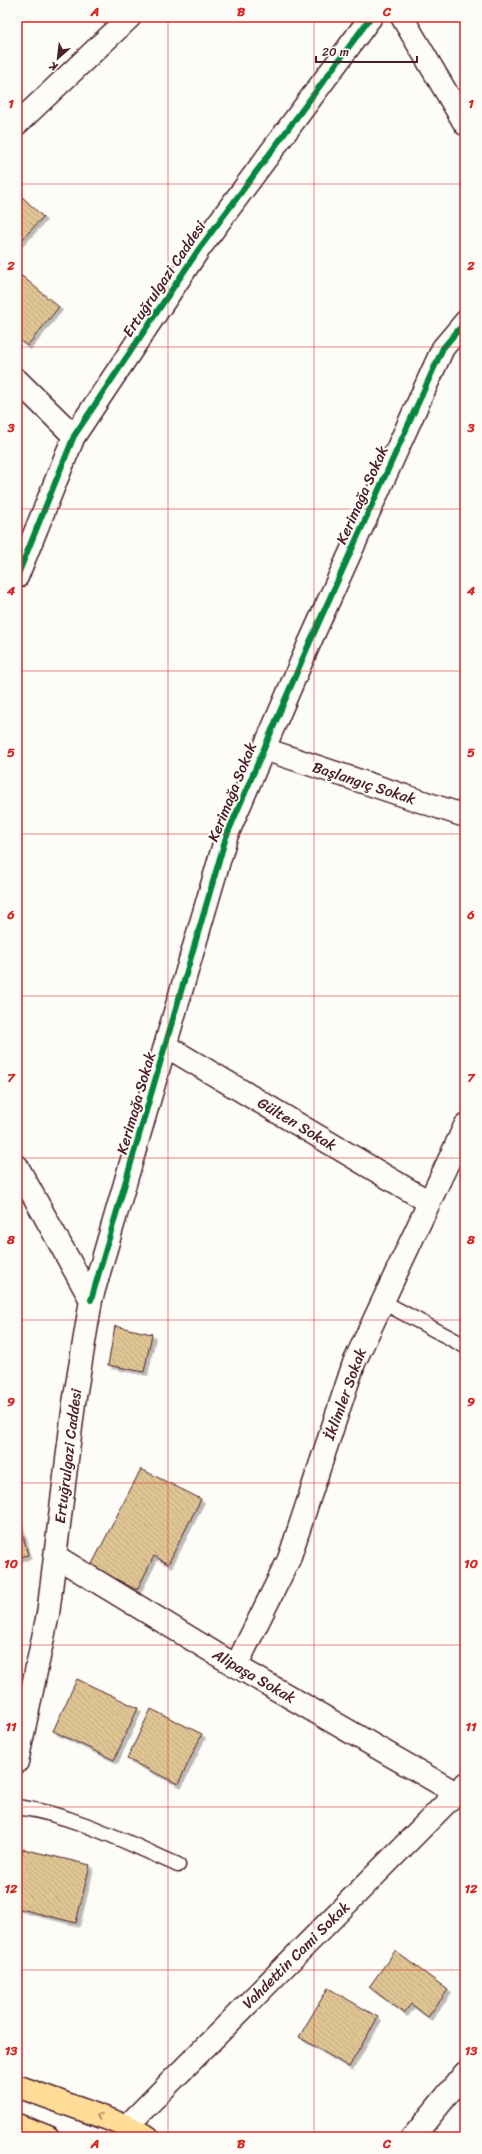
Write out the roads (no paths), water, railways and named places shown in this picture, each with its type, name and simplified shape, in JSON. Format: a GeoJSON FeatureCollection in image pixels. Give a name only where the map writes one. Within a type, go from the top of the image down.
{"type":"FeatureCollection","features":[{"type":"Feature","properties":{"kind":"main road"},"geometry":{"type":"LineString","coordinates":[[17,2086],[127,2126],[148,2137]]}},
{"type":"Feature","properties":{"kind":"main road"},"geometry":{"type":"LineString","coordinates":[[17,2125],[48,2137]]}},
{"type":"Feature","properties":{"kind":"street"},"geometry":{"type":"LineString","coordinates":[[17,124],[130,17]]}},
{"type":"Feature","properties":{"kind":"street","name":"Ertuğrulgazi Caddesi"},"geometry":{"type":"LineString","coordinates":[[17,577],[74,436],[199,249],[371,17]]}},
{"type":"Feature","properties":{"kind":"street"},"geometry":{"type":"LineString","coordinates":[[402,17],[465,124]]}},
{"type":"Feature","properties":{"kind":"street","name":"Kerimağa Sokak"},"geometry":{"type":"LineString","coordinates":[[91,1300],[226,837],[442,348],[465,322]]}},
{"type":"Feature","properties":{"kind":"street"},"geometry":{"type":"LineString","coordinates":[[17,380],[74,436]]}},
{"type":"Feature","properties":{"kind":"street","name":"Başlangıç Sokak"},"geometry":{"type":"LineString","coordinates":[[264,749],[465,816]]}},
{"type":"Feature","properties":{"kind":"street","name":"Gülten Sokak"},"geometry":{"type":"LineString","coordinates":[[166,1046],[429,1202]]}},
{"type":"Feature","properties":{"kind":"street","name":"İklimler Sokak"},"geometry":{"type":"LineString","coordinates":[[236,1666],[289,1559],[354,1363],[465,1126]]}},
{"type":"Feature","properties":{"kind":"street"},"geometry":{"type":"LineString","coordinates":[[17,1166],[91,1300]]}},
{"type":"Feature","properties":{"kind":"street","name":"Ertuğrulgazi Caddesi"},"geometry":{"type":"LineString","coordinates":[[17,1762],[48,1614],[74,1403],[91,1300]]}},
{"type":"Feature","properties":{"kind":"street","name":"Alipaşa Sokak"},"geometry":{"type":"LineString","coordinates":[[55,1556],[236,1666],[460,1788]]}},
{"type":"Feature","properties":{"kind":"street","name":"Vahdettin Cami Sokak"},"geometry":{"type":"LineString","coordinates":[[127,2126],[460,1788]]}},
{"type":"Feature","properties":{"kind":"street"},"geometry":{"type":"LineString","coordinates":[[414,2137],[465,2073]]}},
{"type":"Feature","properties":{"kind":"lane"},"geometry":{"type":"LineString","coordinates":[[383,1302],[465,1346]]}},
{"type":"Feature","properties":{"kind":"lane"},"geometry":{"type":"LineString","coordinates":[[17,1807],[43,1810],[104,1833],[178,1865]]}}]}
